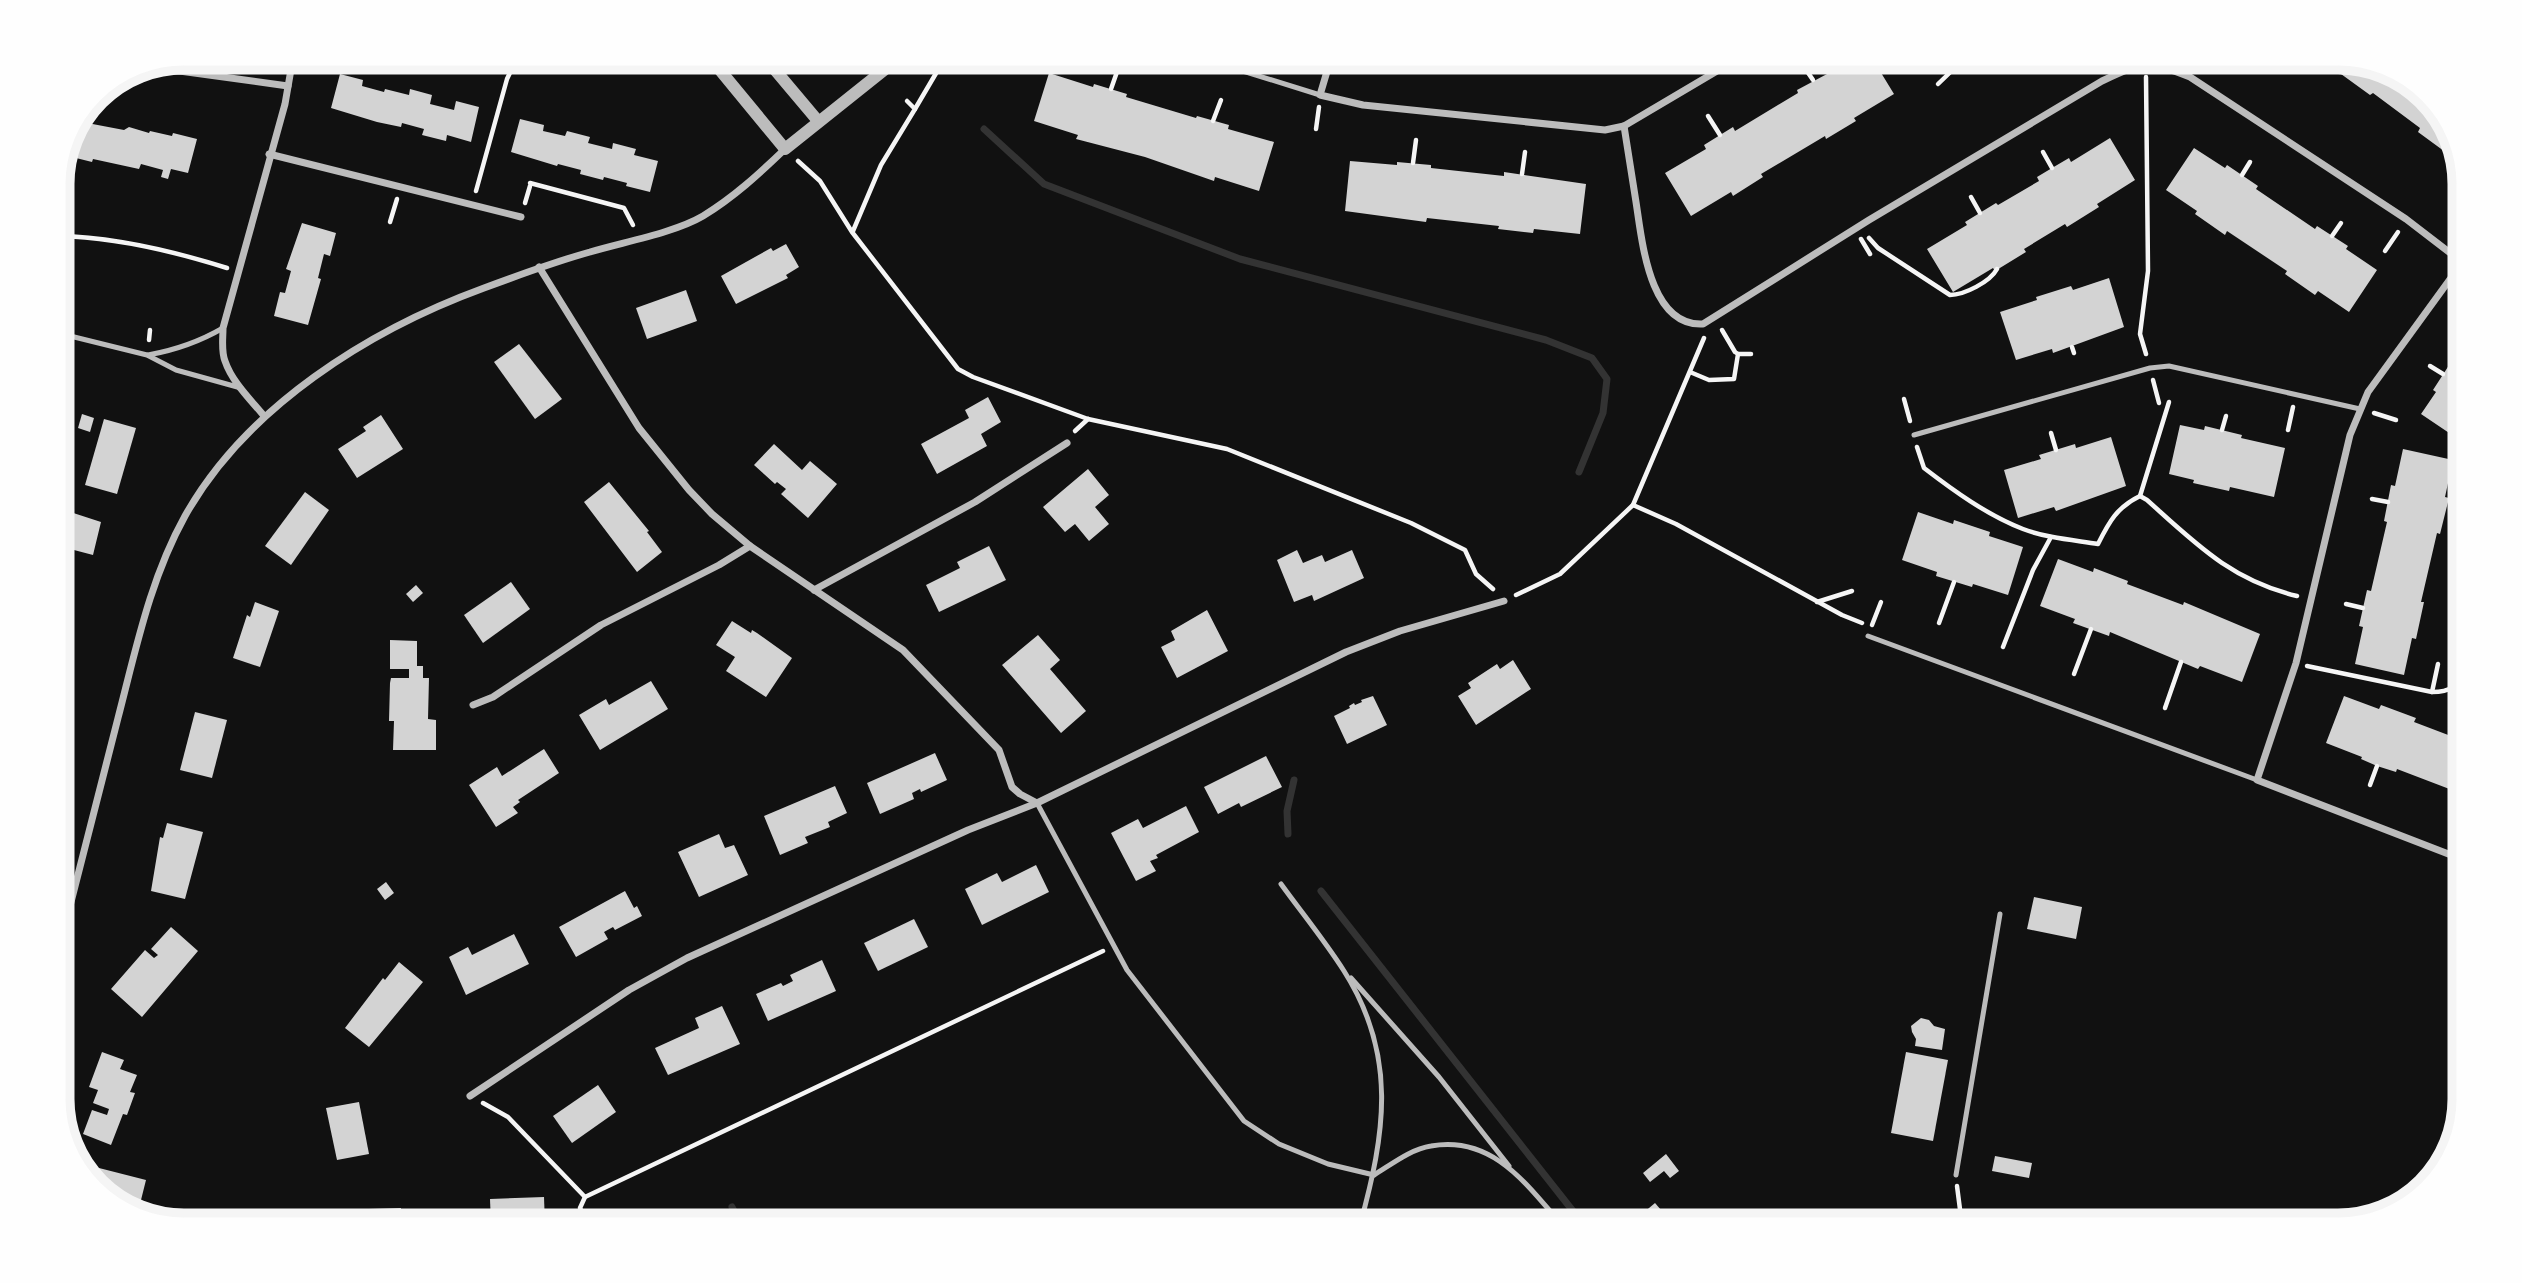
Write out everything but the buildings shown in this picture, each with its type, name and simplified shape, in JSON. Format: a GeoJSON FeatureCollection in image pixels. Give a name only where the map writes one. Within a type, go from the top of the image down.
{"type":"FeatureCollection","features":[{"type":"Feature","properties":{"kind":"street"},"geometry":{"type":"LineString","coordinates":[[264,416],[225,363],[222,350],[223,328],[291,70]]}},
{"type":"Feature","properties":{"kind":"street"},"geometry":{"type":"LineString","coordinates":[[719,70],[785,149]]}},
{"type":"Feature","properties":{"kind":"street"},"geometry":{"type":"LineString","coordinates":[[775,70],[818,121]]}},
{"type":"Feature","properties":{"kind":"street"},"geometry":{"type":"LineString","coordinates":[[70,906],[145,612],[168,549],[186,514],[212,474],[249,430],[291,394],[400,324],[539,267],[640,239],[700,218],[745,188],[818,121],[884,70]]}},
{"type":"Feature","properties":{"kind":"street"},"geometry":{"type":"LineString","coordinates":[[1328,70],[1320,96],[1363,105],[1605,130],[1624,126],[1719,70]]}},
{"type":"Feature","properties":{"kind":"street"},"geometry":{"type":"LineString","coordinates":[[1624,126],[1647,269],[1653,284],[1680,320],[1690,324],[1703,324],[1869,220],[2102,81],[2125,70]]}},
{"type":"Feature","properties":{"kind":"street"},"geometry":{"type":"LineString","coordinates":[[2172,70],[2190,77],[2406,219],[2452,253]]}},
{"type":"Feature","properties":{"kind":"street"},"geometry":{"type":"LineString","coordinates":[[177,71],[288,86]]}},
{"type":"Feature","properties":{"kind":"street"},"geometry":{"type":"LineString","coordinates":[[269,154],[521,217]]}},
{"type":"Feature","properties":{"kind":"street"},"geometry":{"type":"LineString","coordinates":[[539,267],[639,428],[659,455],[712,514],[750,546],[904,650],[999,750],[1012,787],[1037,803]]}},
{"type":"Feature","properties":{"kind":"street"},"geometry":{"type":"LineString","coordinates":[[2452,276],[2368,392],[2360,408],[2350,435],[2296,663],[2256,780],[2452,855]]}},
{"type":"Feature","properties":{"kind":"street"},"geometry":{"type":"LineString","coordinates":[[814,590],[975,502],[1067,443]]}},
{"type":"Feature","properties":{"kind":"street"},"geometry":{"type":"LineString","coordinates":[[473,705],[493,698],[601,625],[719,565],[750,546]]}},
{"type":"Feature","properties":{"kind":"street"},"geometry":{"type":"LineString","coordinates":[[470,1096],[629,990],[687,958],[968,830],[1037,803],[1346,652],[1400,631],[1504,601]]}},
{"type":"Feature","properties":{"kind":"lane"},"geometry":{"type":"LineString","coordinates":[[1238,70],[1320,96]]}},
{"type":"Feature","properties":{"kind":"lane"},"geometry":{"type":"LineString","coordinates":[[147,355],[176,350],[201,341],[223,328]]}},
{"type":"Feature","properties":{"kind":"lane"},"geometry":{"type":"LineString","coordinates":[[70,336],[147,355],[176,370],[241,388]]}},
{"type":"Feature","properties":{"kind":"lane"},"geometry":{"type":"LineString","coordinates":[[1914,435],[2150,368],[2182,368],[2360,408]]}},
{"type":"Feature","properties":{"kind":"lane"},"geometry":{"type":"LineString","coordinates":[[1868,636],[2256,780]]}},
{"type":"Feature","properties":{"kind":"lane"},"geometry":{"type":"LineString","coordinates":[[1037,803],[1127,970],[1244,1121],[1279,1144],[1328,1164],[1374,1175],[1408,1154],[1431,1146],[1479,1149],[1509,1166]]}},
{"type":"Feature","properties":{"kind":"lane"},"geometry":{"type":"LineString","coordinates":[[1281,884],[1344,971],[1439,1077],[1509,1166],[1551,1213]]}},
{"type":"Feature","properties":{"kind":"lane"},"geometry":{"type":"LineString","coordinates":[[1956,1175],[2000,914]]}},
{"type":"Feature","properties":{"kind":"lane"},"geometry":{"type":"LineString","coordinates":[[1344,971],[1368,1018],[1377,1044],[1382,1074],[1381,1133],[1374,1175],[1363,1213]]}},
{"type":"Feature","properties":{"kind":"path"},"geometry":{"type":"LineString","coordinates":[[481,173],[511,70]]}},
{"type":"Feature","properties":{"kind":"path"},"geometry":{"type":"LineString","coordinates":[[852,232],[881,165],[937,70]]}},
{"type":"Feature","properties":{"kind":"path"},"geometry":{"type":"LineString","coordinates":[[1111,89],[1118,70]]}},
{"type":"Feature","properties":{"kind":"path"},"geometry":{"type":"LineString","coordinates":[[1806,70],[1812,80]]}},
{"type":"Feature","properties":{"kind":"path"},"geometry":{"type":"LineString","coordinates":[[1938,84],[1953,70]]}},
{"type":"Feature","properties":{"kind":"path"},"geometry":{"type":"LineString","coordinates":[[2140,334],[2148,271],[2146,70]]}},
{"type":"Feature","properties":{"kind":"path"},"geometry":{"type":"LineString","coordinates":[[1213,121],[1221,100]]}},
{"type":"Feature","properties":{"kind":"path"},"geometry":{"type":"LineString","coordinates":[[907,101],[915,109]]}},
{"type":"Feature","properties":{"kind":"path"},"geometry":{"type":"LineString","coordinates":[[1316,129],[1319,106]]}},
{"type":"Feature","properties":{"kind":"path"},"geometry":{"type":"LineString","coordinates":[[1709,116],[1720,135]]}},
{"type":"Feature","properties":{"kind":"path"},"geometry":{"type":"LineString","coordinates":[[1413,163],[1416,140]]}},
{"type":"Feature","properties":{"kind":"path"},"geometry":{"type":"LineString","coordinates":[[785,149],[820,181],[852,232],[958,369],[1088,419],[1227,449],[1412,523],[1465,550],[1476,574],[1504,601],[1560,574],[1633,505],[1712,318]]}},
{"type":"Feature","properties":{"kind":"path"},"geometry":{"type":"LineString","coordinates":[[1522,174],[1525,152]]}},
{"type":"Feature","properties":{"kind":"path"},"geometry":{"type":"LineString","coordinates":[[2043,152],[2053,168]]}},
{"type":"Feature","properties":{"kind":"path"},"geometry":{"type":"LineString","coordinates":[[2242,175],[2250,162]]}},
{"type":"Feature","properties":{"kind":"path"},"geometry":{"type":"LineString","coordinates":[[530,183],[624,208]]}},
{"type":"Feature","properties":{"kind":"path"},"geometry":{"type":"LineString","coordinates":[[390,222],[400,186]]}},
{"type":"Feature","properties":{"kind":"path"},"geometry":{"type":"LineString","coordinates":[[1971,197],[1980,213]]}},
{"type":"Feature","properties":{"kind":"path"},"geometry":{"type":"LineString","coordinates":[[2385,251],[2406,219]]}},
{"type":"Feature","properties":{"kind":"path"},"geometry":{"type":"LineString","coordinates":[[2333,236],[2341,223]]}},
{"type":"Feature","properties":{"kind":"path"},"geometry":{"type":"LineString","coordinates":[[70,236],[117,241],[219,265]]}},
{"type":"Feature","properties":{"kind":"path"},"geometry":{"type":"LineString","coordinates":[[1865,240],[1870,237],[1878,248],[1950,295],[1961,294],[1994,275],[1997,269]]}},
{"type":"Feature","properties":{"kind":"path"},"geometry":{"type":"LineString","coordinates":[[1690,372],[1709,380],[1734,379],[1738,354],[1732,345]]}},
{"type":"Feature","properties":{"kind":"path"},"geometry":{"type":"LineString","coordinates":[[1738,354],[1751,354]]}},
{"type":"Feature","properties":{"kind":"path"},"geometry":{"type":"LineString","coordinates":[[2430,366],[2444,374]]}},
{"type":"Feature","properties":{"kind":"path"},"geometry":{"type":"LineString","coordinates":[[2288,430],[2296,394]]}},
{"type":"Feature","properties":{"kind":"path"},"geometry":{"type":"LineString","coordinates":[[1924,468],[1949,488],[2022,528],[2051,537],[2098,544],[2111,517],[2121,506],[2140,496],[2169,402]]}},
{"type":"Feature","properties":{"kind":"path"},"geometry":{"type":"LineString","coordinates":[[2372,413],[2396,420]]}},
{"type":"Feature","properties":{"kind":"path"},"geometry":{"type":"LineString","coordinates":[[2222,430],[2226,416]]}},
{"type":"Feature","properties":{"kind":"path"},"geometry":{"type":"LineString","coordinates":[[2051,433],[2056,450]]}},
{"type":"Feature","properties":{"kind":"path"},"geometry":{"type":"LineString","coordinates":[[2140,496],[2218,562],[2233,572],[2279,592]]}},
{"type":"Feature","properties":{"kind":"path"},"geometry":{"type":"LineString","coordinates":[[2372,499],[2388,502]]}},
{"type":"Feature","properties":{"kind":"path"},"geometry":{"type":"LineString","coordinates":[[1633,505],[1676,524],[1817,602],[1866,625],[1868,636]]}},
{"type":"Feature","properties":{"kind":"path"},"geometry":{"type":"LineString","coordinates":[[2003,648],[2033,570],[2051,537]]}},
{"type":"Feature","properties":{"kind":"path"},"geometry":{"type":"LineString","coordinates":[[1939,623],[1954,582]]}},
{"type":"Feature","properties":{"kind":"path"},"geometry":{"type":"LineString","coordinates":[[1817,602],[1852,591]]}},
{"type":"Feature","properties":{"kind":"path"},"geometry":{"type":"LineString","coordinates":[[1868,636],[1881,602]]}},
{"type":"Feature","properties":{"kind":"path"},"geometry":{"type":"LineString","coordinates":[[2346,604],[2363,608]]}},
{"type":"Feature","properties":{"kind":"path"},"geometry":{"type":"LineString","coordinates":[[2074,674],[2091,629]]}},
{"type":"Feature","properties":{"kind":"path"},"geometry":{"type":"LineString","coordinates":[[2165,708],[2181,662]]}},
{"type":"Feature","properties":{"kind":"path"},"geometry":{"type":"LineString","coordinates":[[2432,692],[2438,664]]}},
{"type":"Feature","properties":{"kind":"path"},"geometry":{"type":"LineString","coordinates":[[2327,670],[2432,692],[2452,689]]}},
{"type":"Feature","properties":{"kind":"path"},"geometry":{"type":"LineString","coordinates":[[2370,785],[2377,766]]}},
{"type":"Feature","properties":{"kind":"path"},"geometry":{"type":"LineString","coordinates":[[583,1213],[580,1208],[585,1197],[1105,950]]}},
{"type":"Feature","properties":{"kind":"path"},"geometry":{"type":"LineString","coordinates":[[470,1096],[508,1117],[585,1197]]}},
{"type":"Feature","properties":{"kind":"path"},"geometry":{"type":"LineString","coordinates":[[1956,1175],[1961,1213]]}},
{"type":"Feature","properties":{"kind":"waterway"},"geometry":{"type":"LineString","coordinates":[[984,129],[1044,184],[1240,259],[1546,340],[1592,358],[1607,379],[1603,413],[1579,472]]}},
{"type":"Feature","properties":{"kind":"waterway"},"geometry":{"type":"LineString","coordinates":[[1288,834],[1287,811],[1294,780]]}},
{"type":"Feature","properties":{"kind":"waterway"},"geometry":{"type":"LineString","coordinates":[[1321,891],[1575,1213]]}},
{"type":"Feature","properties":{"kind":"waterway"},"geometry":{"type":"LineString","coordinates":[[732,1207],[735,1213]]}}]}
